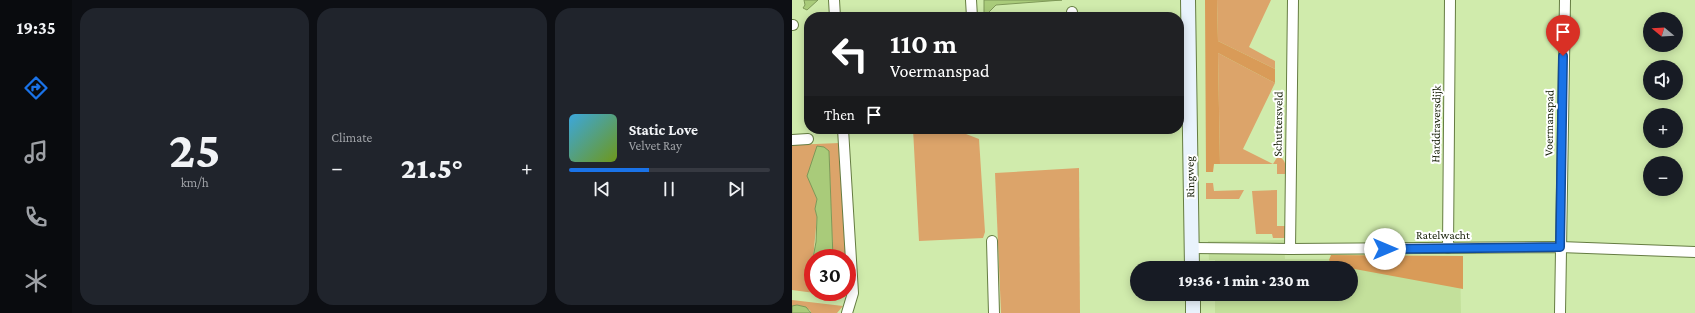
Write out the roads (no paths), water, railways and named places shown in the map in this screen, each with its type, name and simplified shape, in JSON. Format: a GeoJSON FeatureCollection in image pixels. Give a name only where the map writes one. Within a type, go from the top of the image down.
{"type":"FeatureCollection","features":[{"type":"Feature","properties":{"kind":"main road","name":"Ringweg"},"geometry":{"type":"LineString","coordinates":[[1188,0],[1184,87],[1192,261]]}},
{"type":"Feature","properties":{"kind":"main road"},"geometry":{"type":"LineString","coordinates":[[1193,301],[1193,313]]}},
{"type":"Feature","properties":{"kind":"street"},"geometry":{"type":"LineString","coordinates":[[834,0],[835,12]]}},
{"type":"Feature","properties":{"kind":"street"},"geometry":{"type":"LineString","coordinates":[[971,0],[972,12]]}},
{"type":"Feature","properties":{"kind":"street","name":"Schuttersveld"},"geometry":{"type":"LineString","coordinates":[[1290,249],[1293,0]]}},
{"type":"Feature","properties":{"kind":"street","name":"Harddraversdijk"},"geometry":{"type":"LineString","coordinates":[[1448,248],[1450,0]]}},
{"type":"Feature","properties":{"kind":"street","name":"Voermanspad"},"geometry":{"type":"LineString","coordinates":[[1560,313],[1564,0]]}},
{"type":"Feature","properties":{"kind":"street"},"geometry":{"type":"LineString","coordinates":[[843,134],[853,293],[848,313]]}},
{"type":"Feature","properties":{"kind":"street"},"geometry":{"type":"LineString","coordinates":[[792,140],[808,139]]}},
{"type":"Feature","properties":{"kind":"street"},"geometry":{"type":"LineString","coordinates":[[992,241],[994,313]]}},
{"type":"Feature","properties":{"kind":"street","name":"Ratelwacht"},"geometry":{"type":"LineString","coordinates":[[1192,248],[1290,249],[1560,247],[1695,252]]}}]}
